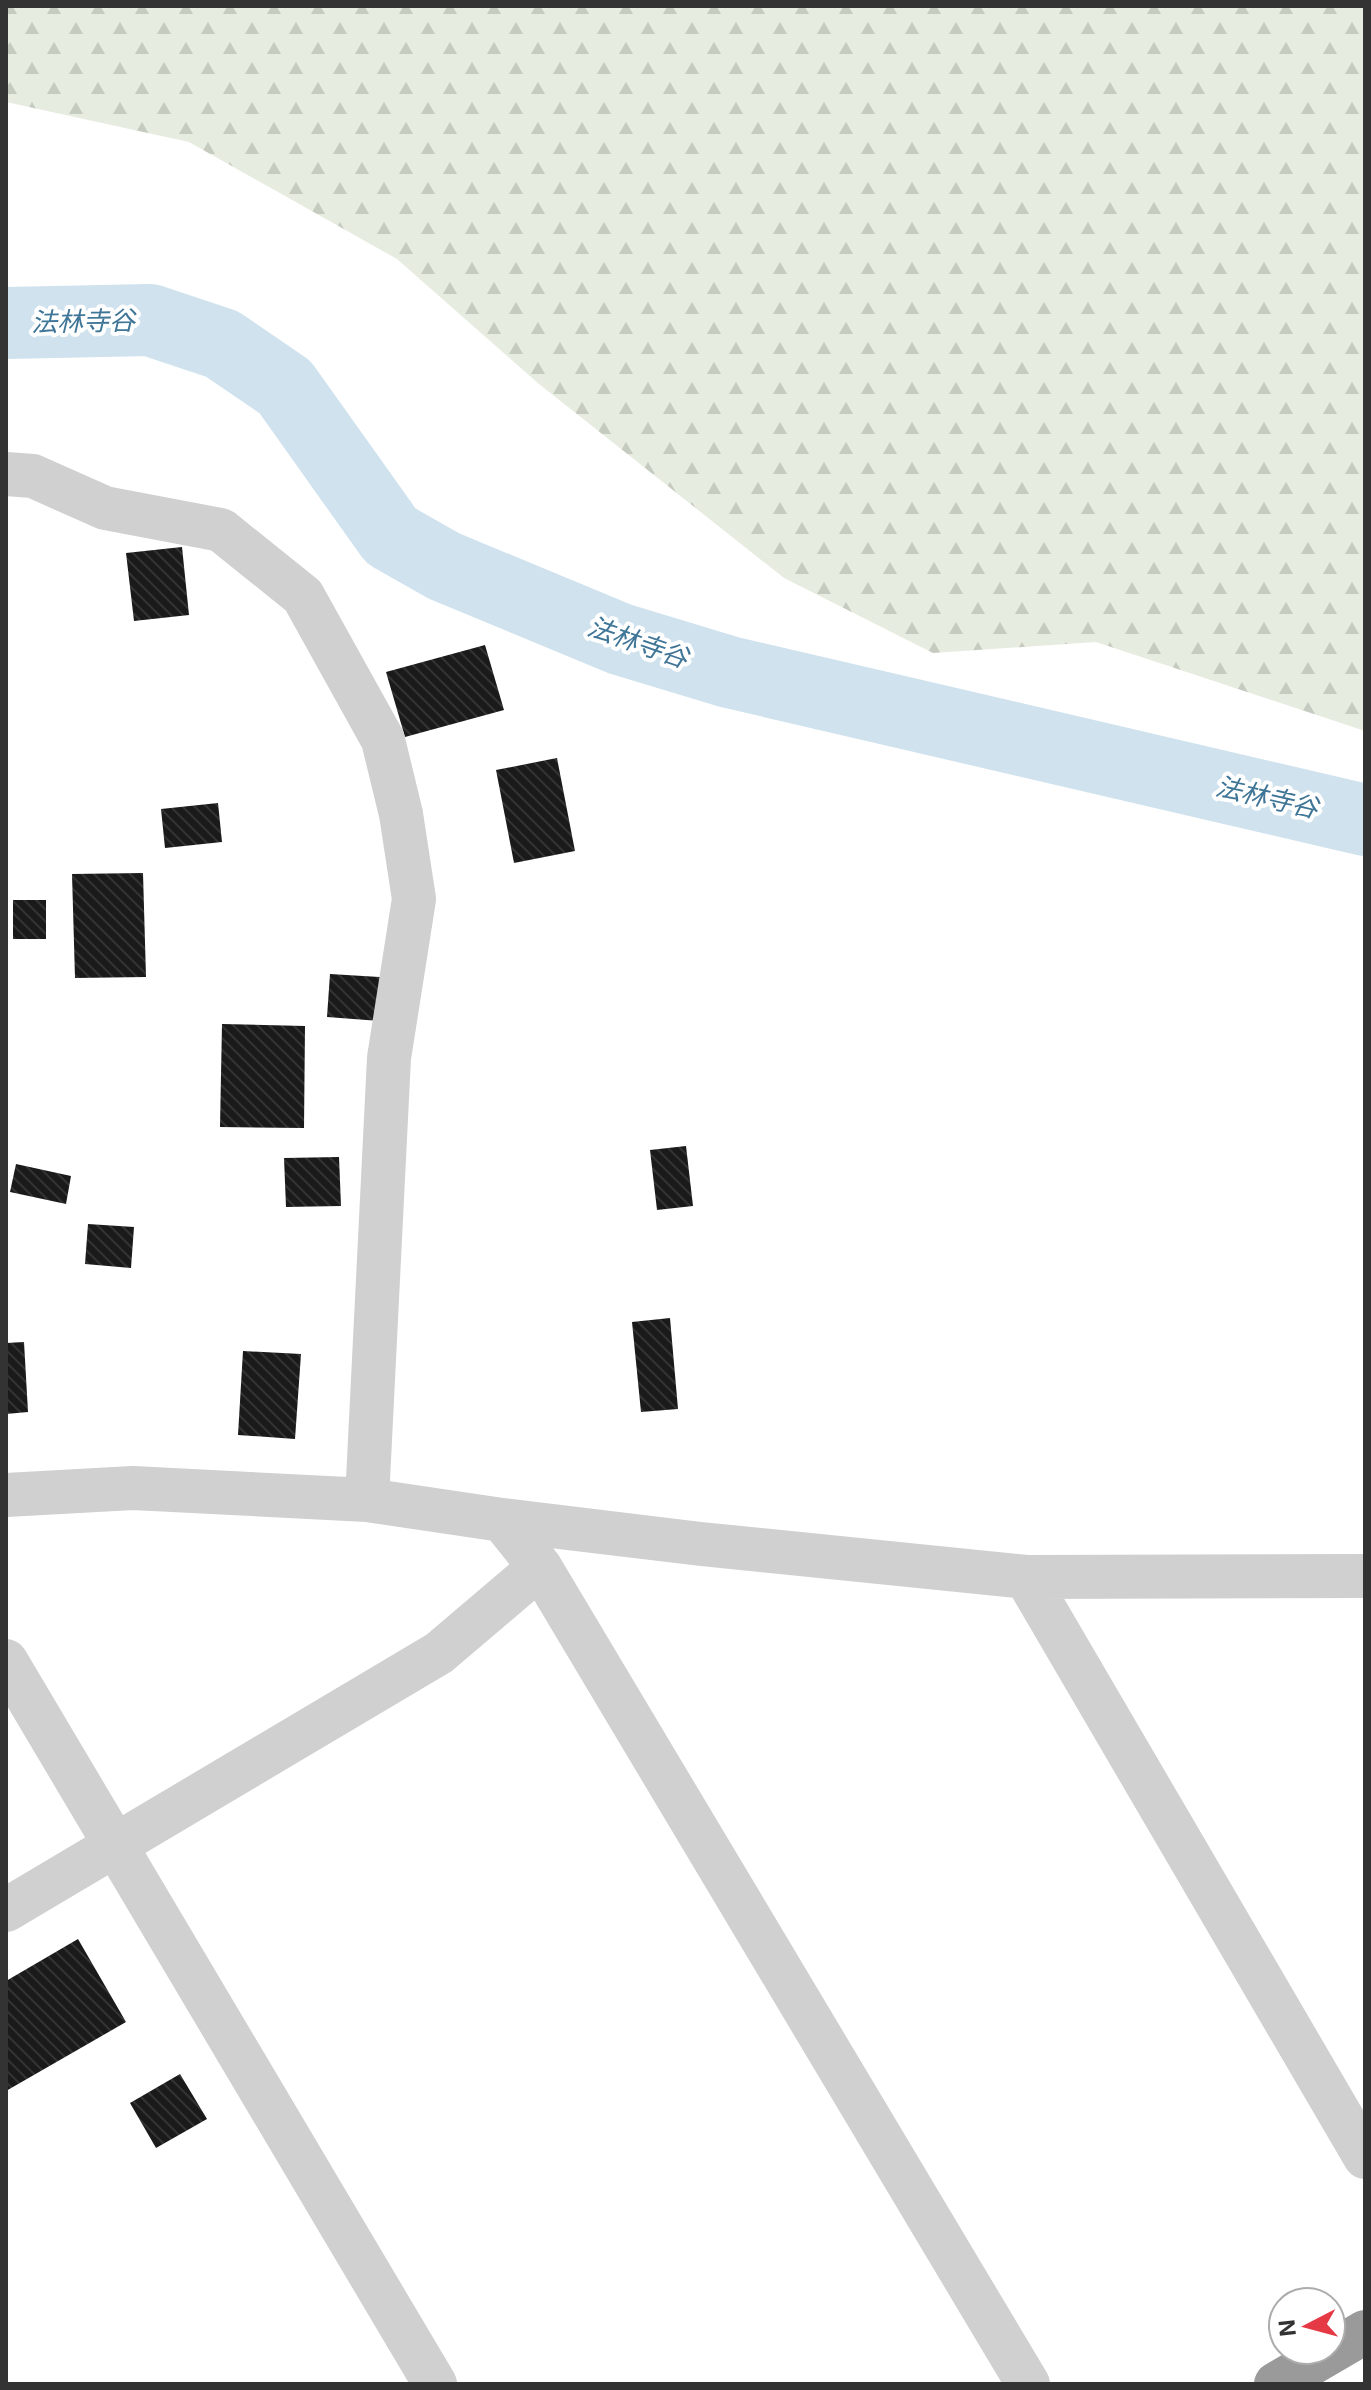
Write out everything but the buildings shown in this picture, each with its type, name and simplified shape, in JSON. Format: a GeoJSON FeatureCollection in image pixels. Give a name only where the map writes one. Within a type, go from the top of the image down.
{"type":"FeatureCollection","features":[{"type":"Feature","properties":{"kind":"highway"},"geometry":{"type":"LineString","coordinates":[[1276,2384],[1365,2332]]}},
{"type":"Feature","properties":{"kind":"street"},"geometry":{"type":"LineString","coordinates":[[6,474],[33,476],[105,508],[221,530],[303,596],[383,740],[401,814],[414,899],[389,1058],[367,1500]]}},
{"type":"Feature","properties":{"kind":"street"},"geometry":{"type":"LineString","coordinates":[[6,1495],[133,1488],[367,1500],[701,1544],[1026,1577],[1365,1576]]}},
{"type":"Feature","properties":{"kind":"street"},"geometry":{"type":"LineString","coordinates":[[502,1520],[540,1567],[1028,2384]]}},
{"type":"Feature","properties":{"kind":"street"},"geometry":{"type":"LineString","coordinates":[[6,1910],[439,1653],[540,1567]]}},
{"type":"Feature","properties":{"kind":"street"},"geometry":{"type":"LineString","coordinates":[[1026,1577],[1365,2157]]}},
{"type":"Feature","properties":{"kind":"street"},"geometry":{"type":"LineString","coordinates":[[6,1661],[435,2384]]}},
{"type":"Feature","properties":{"kind":"green space"},"geometry":{"type":"Polygon","coordinates":[[[6,6],[1365,6],[1365,731],[1096,642],[933,653],[784,578],[539,384],[397,259],[189,142],[6,102],[6,6]]]}},
{"type":"Feature","properties":{"kind":"waterway","name":"法林寺谷"},"geometry":{"type":"LineString","coordinates":[[6,323],[150,320],[222,344],[285,387],[391,536],[444,566],[620,639],[729,672],[1365,820]]}}]}
